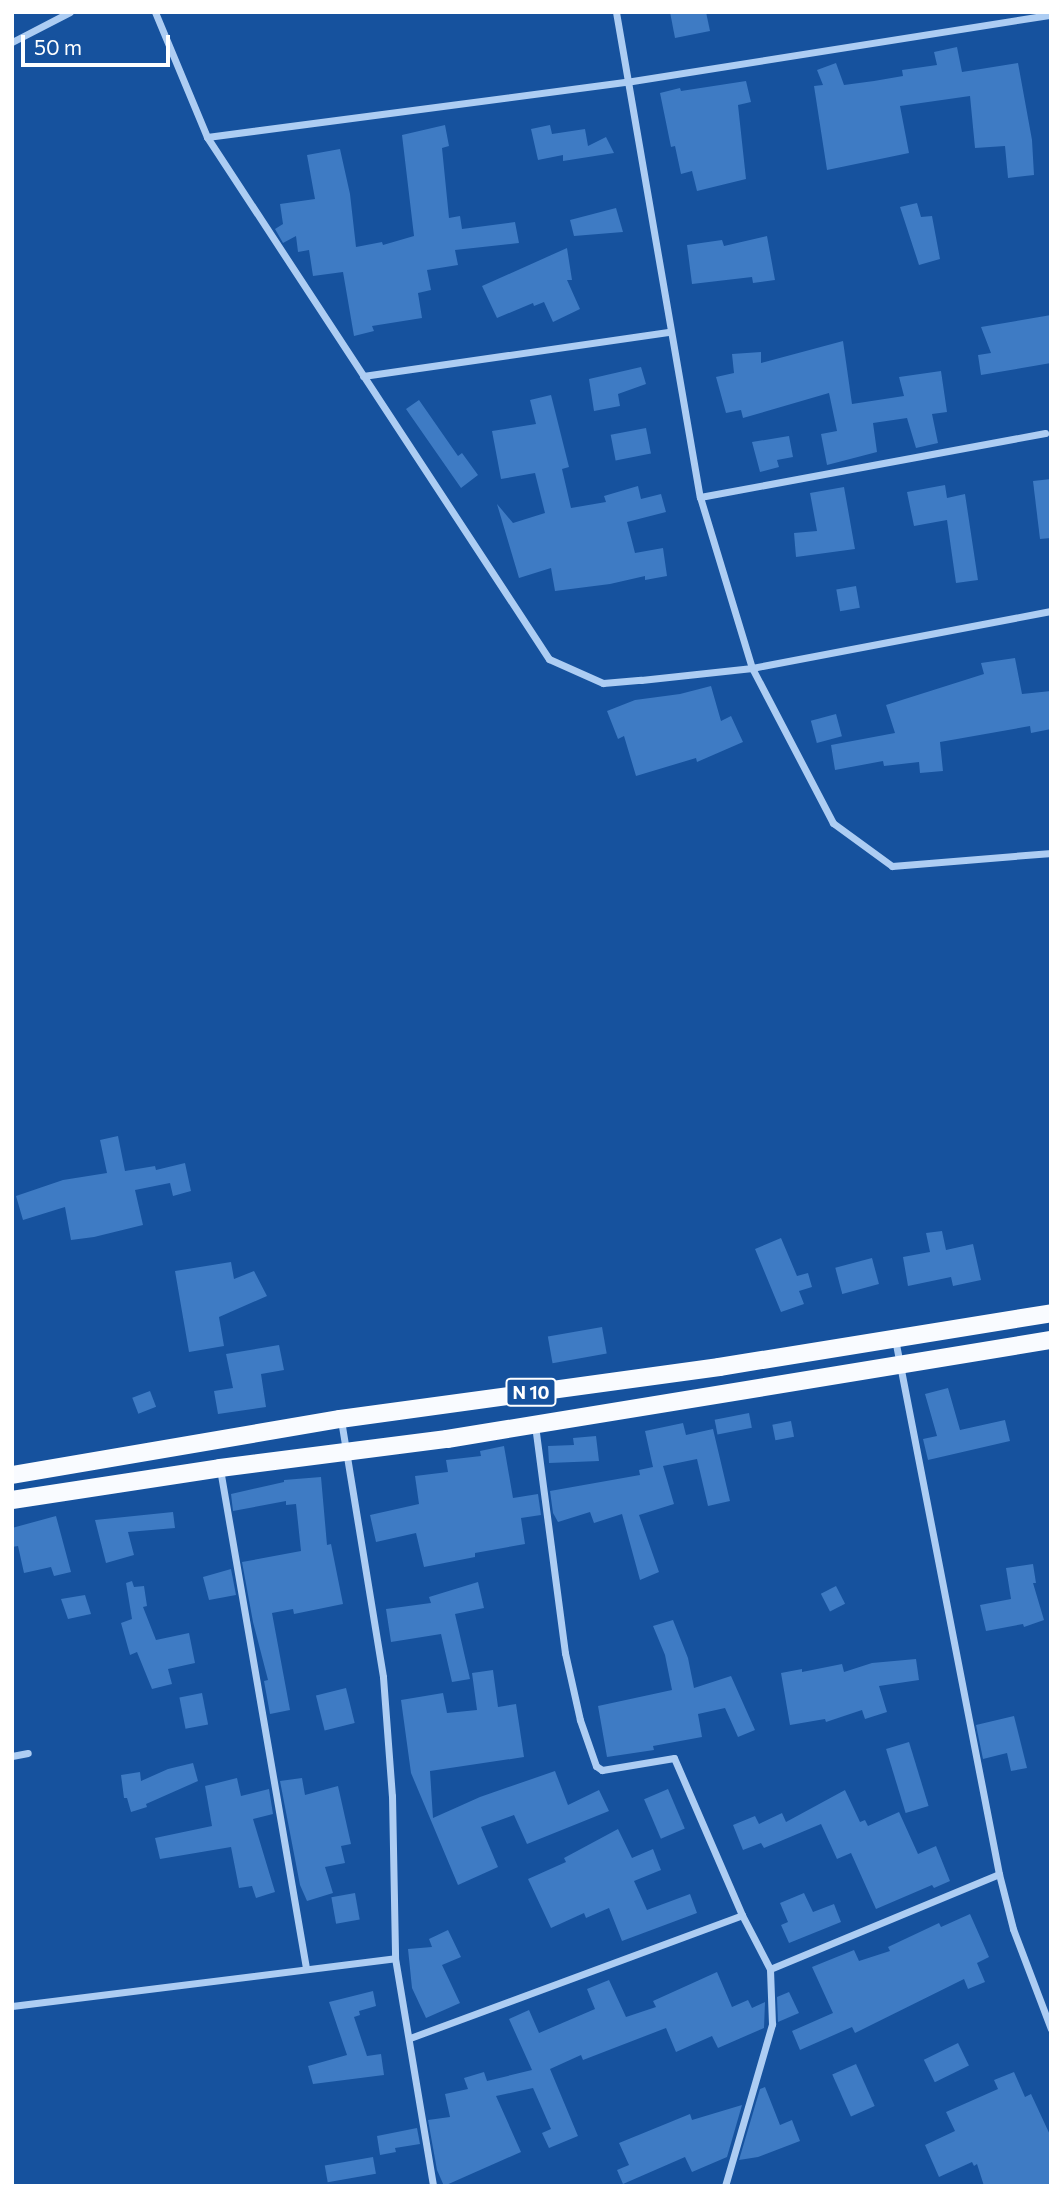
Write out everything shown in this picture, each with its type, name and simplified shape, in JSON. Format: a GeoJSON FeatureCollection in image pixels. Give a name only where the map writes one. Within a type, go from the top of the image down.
{"type":"FeatureCollection","features":[{"type":"Feature","properties":{"kind":"main road","name":"N 10"},"geometry":{"type":"LineString","coordinates":[[12,1475],[341,1419],[719,1367],[1051,1313]]}},
{"type":"Feature","properties":{"kind":"main road","name":"N 10"},"geometry":{"type":"LineString","coordinates":[[12,1500],[536,1424],[1051,1340]]}},
{"type":"Feature","properties":{"kind":"street"},"geometry":{"type":"LineString","coordinates":[[12,43],[69,12]]}},
{"type":"Feature","properties":{"kind":"street"},"geometry":{"type":"LineString","coordinates":[[155,12],[206,137],[549,659],[603,684],[752,668],[1051,611]]}},
{"type":"Feature","properties":{"kind":"street"},"geometry":{"type":"LineString","coordinates":[[616,12],[700,497],[752,668],[832,822],[892,866],[1051,852]]}},
{"type":"Feature","properties":{"kind":"street"},"geometry":{"type":"LineString","coordinates":[[206,137],[626,82],[1051,15]]}},
{"type":"Feature","properties":{"kind":"street"},"geometry":{"type":"LineString","coordinates":[[363,376],[670,332]]}},
{"type":"Feature","properties":{"kind":"street"},"geometry":{"type":"LineString","coordinates":[[700,497],[1045,433]]}},
{"type":"Feature","properties":{"kind":"street"},"geometry":{"type":"LineString","coordinates":[[894,1338],[999,1874],[1013,1929],[1051,2029]]}},
{"type":"Feature","properties":{"kind":"street"},"geometry":{"type":"LineString","coordinates":[[341,1419],[344,1452],[383,1677],[392,1796],[395,1958],[433,2186]]}},
{"type":"Feature","properties":{"kind":"street"},"geometry":{"type":"LineString","coordinates":[[536,1424],[565,1653],[580,1720],[596,1766],[602,1770],[674,1758],[742,1915],[770,1969],[772,2024],[725,2186]]}},
{"type":"Feature","properties":{"kind":"street"},"geometry":{"type":"LineString","coordinates":[[220,1468],[306,1968]]}},
{"type":"Feature","properties":{"kind":"street"},"geometry":{"type":"LineString","coordinates":[[12,1756],[28,1753]]}},
{"type":"Feature","properties":{"kind":"street"},"geometry":{"type":"LineString","coordinates":[[770,1969],[999,1874]]}},
{"type":"Feature","properties":{"kind":"street"},"geometry":{"type":"LineString","coordinates":[[410,2038],[742,1915]]}},
{"type":"Feature","properties":{"kind":"street"},"geometry":{"type":"LineString","coordinates":[[12,2006],[395,1958]]}},
{"type":"Feature","properties":{"kind":"building"},"geometry":{"type":"Polygon","coordinates":[[[670,12],[706,12],[710,31],[675,38],[670,12]]]}},
{"type":"Feature","properties":{"kind":"building"},"geometry":{"type":"Polygon","coordinates":[[[957,47],[962,72],[1018,63],[1032,140],[1034,175],[1008,178],[1005,146],[975,148],[970,96],[900,106],[909,153],[827,170],[814,86],[823,85],[817,70],[836,63],[844,85],[874,81],[903,76],[902,70],[937,65],[934,52],[957,47]]]}},
{"type":"Feature","properties":{"kind":"building"},"geometry":{"type":"Polygon","coordinates":[[[746,81],[751,102],[738,105],[746,179],[697,191],[692,171],[681,174],[675,146],[671,147],[660,93],[680,88],[681,91],[746,81]]]}},
{"type":"Feature","properties":{"kind":"building"},"geometry":{"type":"Polygon","coordinates":[[[445,125],[449,146],[442,148],[449,218],[460,216],[462,229],[515,222],[519,243],[455,250],[458,265],[427,270],[431,290],[418,293],[422,318],[372,326],[374,331],[354,336],[343,272],[313,276],[309,250],[298,252],[296,236],[283,243],[275,229],[283,224],[280,204],[315,199],[307,155],[340,149],[350,194],[356,247],[382,242],[383,245],[414,236],[402,135],[445,125]]]}},
{"type":"Feature","properties":{"kind":"building"},"geometry":{"type":"Polygon","coordinates":[[[550,125],[552,134],[585,129],[588,146],[606,137],[614,153],[563,161],[563,155],[538,160],[531,129],[550,125]]]}},
{"type":"Feature","properties":{"kind":"building"},"geometry":{"type":"Polygon","coordinates":[[[917,203],[921,217],[932,216],[940,259],[919,265],[900,207],[917,203]]]}},
{"type":"Feature","properties":{"kind":"building"},"geometry":{"type":"Polygon","coordinates":[[[616,208],[623,232],[574,236],[570,220],[616,208]]]}},
{"type":"Feature","properties":{"kind":"building"},"geometry":{"type":"Polygon","coordinates":[[[767,236],[775,280],[753,283],[752,277],[692,284],[687,245],[722,240],[724,246],[767,236]]]}},
{"type":"Feature","properties":{"kind":"building"},"geometry":{"type":"Polygon","coordinates":[[[567,248],[572,280],[567,280],[580,309],[553,322],[544,302],[534,306],[533,303],[497,318],[482,286],[567,248]]]}},
{"type":"Feature","properties":{"kind":"building"},"geometry":{"type":"Polygon","coordinates":[[[1051,315],[1051,363],[981,375],[978,355],[991,353],[981,327],[1051,315]]]}},
{"type":"Feature","properties":{"kind":"building"},"geometry":{"type":"Polygon","coordinates":[[[843,341],[852,404],[904,396],[899,377],[941,371],[947,412],[932,414],[938,443],[916,448],[907,418],[873,423],[877,452],[827,465],[821,434],[837,431],[829,393],[743,418],[741,410],[726,413],[716,377],[734,373],[732,354],[761,352],[761,363],[843,341]]]}},
{"type":"Feature","properties":{"kind":"building"},"geometry":{"type":"Polygon","coordinates":[[[641,367],[646,384],[618,394],[620,406],[594,411],[589,379],[641,367]]]}},
{"type":"Feature","properties":{"kind":"building"},"geometry":{"type":"Polygon","coordinates":[[[551,395],[569,467],[562,469],[571,508],[606,502],[604,496],[638,486],[641,499],[661,494],[666,512],[627,522],[635,553],[663,548],[667,576],[645,580],[645,576],[610,584],[555,591],[551,568],[519,578],[497,504],[513,523],[545,513],[535,473],[501,479],[492,431],[536,424],[530,400],[551,395]]]}},
{"type":"Feature","properties":{"kind":"building"},"geometry":{"type":"Polygon","coordinates":[[[419,400],[458,456],[462,453],[478,475],[461,488],[406,409],[419,400]]]}},
{"type":"Feature","properties":{"kind":"building"},"geometry":{"type":"Polygon","coordinates":[[[646,428],[651,454],[616,460],[611,435],[646,428]]]}},
{"type":"Feature","properties":{"kind":"building"},"geometry":{"type":"Polygon","coordinates":[[[789,436],[793,457],[777,460],[779,467],[760,472],[752,442],[789,436]]]}},
{"type":"Feature","properties":{"kind":"building"},"geometry":{"type":"Polygon","coordinates":[[[1051,479],[1051,538],[1040,539],[1033,481],[1051,479]]]}},
{"type":"Feature","properties":{"kind":"building"},"geometry":{"type":"Polygon","coordinates":[[[945,485],[947,498],[965,494],[978,580],[956,583],[947,520],[914,526],[907,492],[945,485]]]}},
{"type":"Feature","properties":{"kind":"building"},"geometry":{"type":"Polygon","coordinates":[[[844,487],[855,549],[796,557],[794,533],[817,531],[810,493],[844,487]]]}},
{"type":"Feature","properties":{"kind":"building"},"geometry":{"type":"Polygon","coordinates":[[[856,586],[860,608],[840,611],[836,589],[856,586]]]}},
{"type":"Feature","properties":{"kind":"building"},"geometry":{"type":"Polygon","coordinates":[[[1015,658],[1022,694],[1051,691],[1051,729],[1031,733],[1030,726],[940,742],[943,771],[920,773],[919,762],[884,766],[883,761],[835,770],[831,745],[895,733],[886,705],[984,674],[981,663],[1015,658]]]}},
{"type":"Feature","properties":{"kind":"building"},"geometry":{"type":"Polygon","coordinates":[[[711,686],[721,721],[731,716],[743,742],[697,762],[696,758],[636,776],[624,736],[618,739],[607,711],[635,700],[680,694],[711,686]]]}},
{"type":"Feature","properties":{"kind":"building"},"geometry":{"type":"Polygon","coordinates":[[[836,714],[842,736],[817,743],[811,721],[836,714]]]}},
{"type":"Feature","properties":{"kind":"building"},"geometry":{"type":"Polygon","coordinates":[[[118,1136],[125,1171],[155,1166],[156,1170],[185,1163],[191,1191],[173,1196],[170,1183],[135,1190],[143,1225],[94,1237],[71,1240],[65,1207],[23,1220],[16,1196],[63,1180],[107,1173],[100,1140],[118,1136]]]}},
{"type":"Feature","properties":{"kind":"building"},"geometry":{"type":"Polygon","coordinates":[[[942,1231],[946,1250],[973,1244],[981,1280],[953,1286],[951,1277],[908,1286],[903,1257],[930,1252],[926,1233],[942,1231]]]}},
{"type":"Feature","properties":{"kind":"building"},"geometry":{"type":"Polygon","coordinates":[[[781,1238],[797,1276],[808,1273],[812,1287],[799,1291],[804,1304],[781,1312],[755,1249],[781,1238]]]}},
{"type":"Feature","properties":{"kind":"building"},"geometry":{"type":"Polygon","coordinates":[[[872,1258],[879,1284],[842,1294],[835,1268],[872,1258]]]}},
{"type":"Feature","properties":{"kind":"building"},"geometry":{"type":"Polygon","coordinates":[[[231,1262],[234,1279],[254,1271],[267,1296],[219,1317],[224,1346],[189,1352],[175,1271],[231,1262]]]}},
{"type":"Feature","properties":{"kind":"building"},"geometry":{"type":"Polygon","coordinates":[[[602,1327],[607,1354],[553,1363],[548,1337],[602,1327]]]}},
{"type":"Feature","properties":{"kind":"building"},"geometry":{"type":"Polygon","coordinates":[[[279,1345],[284,1370],[261,1374],[266,1407],[218,1414],[214,1391],[233,1388],[226,1354],[279,1345]]]}},
{"type":"Feature","properties":{"kind":"building"},"geometry":{"type":"Polygon","coordinates":[[[948,1388],[960,1430],[1005,1420],[1010,1441],[928,1460],[923,1439],[937,1436],[925,1394],[948,1388]]]}},
{"type":"Feature","properties":{"kind":"building"},"geometry":{"type":"Polygon","coordinates":[[[150,1391],[156,1407],[138,1414],[132,1398],[150,1391]]]}},
{"type":"Feature","properties":{"kind":"building"},"geometry":{"type":"Polygon","coordinates":[[[749,1413],[752,1428],[718,1434],[715,1420],[749,1413]]]}},
{"type":"Feature","properties":{"kind":"building"},"geometry":{"type":"Polygon","coordinates":[[[791,1421],[794,1437],[775,1440],[772,1425],[791,1421]]]}},
{"type":"Feature","properties":{"kind":"building"},"geometry":{"type":"Polygon","coordinates":[[[683,1423],[686,1435],[713,1429],[730,1501],[708,1506],[697,1459],[663,1466],[674,1504],[639,1515],[659,1572],[640,1580],[622,1514],[594,1523],[590,1512],[558,1522],[553,1513],[550,1491],[640,1475],[639,1470],[653,1467],[645,1431],[683,1423]]]}},
{"type":"Feature","properties":{"kind":"building"},"geometry":{"type":"Polygon","coordinates":[[[596,1436],[599,1461],[549,1463],[548,1446],[574,1445],[573,1438],[596,1436]]]}},
{"type":"Feature","properties":{"kind":"building"},"geometry":{"type":"Polygon","coordinates":[[[504,1446],[513,1498],[538,1494],[541,1515],[521,1518],[525,1544],[475,1553],[475,1557],[424,1567],[416,1533],[376,1542],[370,1515],[419,1504],[415,1476],[448,1472],[446,1460],[481,1456],[480,1451],[504,1446]]]}},
{"type":"Feature","properties":{"kind":"building"},"geometry":{"type":"Polygon","coordinates":[[[321,1477],[327,1545],[331,1544],[343,1604],[294,1614],[293,1609],[272,1613],[290,1710],[270,1714],[264,1681],[268,1680],[253,1622],[242,1562],[301,1551],[296,1504],[286,1505],[286,1501],[233,1511],[231,1494],[284,1480],[321,1477]]]}},
{"type":"Feature","properties":{"kind":"building"},"geometry":{"type":"Polygon","coordinates":[[[173,1512],[175,1528],[128,1532],[134,1555],[106,1563],[95,1520],[173,1512]]]}},
{"type":"Feature","properties":{"kind":"building"},"geometry":{"type":"Polygon","coordinates":[[[56,1516],[71,1572],[54,1576],[51,1567],[24,1573],[18,1546],[12,1547],[12,1528],[56,1516]]]}},
{"type":"Feature","properties":{"kind":"building"},"geometry":{"type":"Polygon","coordinates":[[[1033,1564],[1036,1583],[1033,1583],[1044,1620],[1024,1627],[1023,1624],[986,1631],[980,1605],[1011,1599],[1006,1568],[1033,1564]]]}},
{"type":"Feature","properties":{"kind":"building"},"geometry":{"type":"Polygon","coordinates":[[[231,1569],[236,1595],[209,1600],[203,1577],[231,1569]]]}},
{"type":"Feature","properties":{"kind":"building"},"geometry":{"type":"Polygon","coordinates":[[[132,1581],[134,1587],[144,1586],[147,1606],[143,1607],[156,1640],[189,1633],[195,1663],[168,1669],[172,1684],[152,1689],[137,1652],[130,1655],[121,1623],[132,1619],[126,1583],[132,1581]]]}},
{"type":"Feature","properties":{"kind":"building"},"geometry":{"type":"Polygon","coordinates":[[[478,1582],[484,1608],[455,1614],[470,1679],[452,1682],[441,1634],[391,1642],[386,1609],[431,1603],[429,1597],[478,1582]]]}},
{"type":"Feature","properties":{"kind":"building"},"geometry":{"type":"Polygon","coordinates":[[[836,1586],[845,1604],[830,1612],[821,1594],[836,1586]]]}},
{"type":"Feature","properties":{"kind":"building"},"geometry":{"type":"Polygon","coordinates":[[[85,1595],[91,1614],[68,1619],[61,1599],[85,1595]]]}},
{"type":"Feature","properties":{"kind":"building"},"geometry":{"type":"Polygon","coordinates":[[[673,1620],[688,1658],[694,1688],[731,1676],[755,1730],[738,1737],[725,1708],[698,1714],[702,1737],[653,1746],[654,1750],[607,1757],[598,1706],[672,1690],[665,1655],[653,1626],[673,1620]]]}},
{"type":"Feature","properties":{"kind":"building"},"geometry":{"type":"Polygon","coordinates":[[[916,1659],[919,1680],[879,1686],[887,1712],[865,1719],[862,1710],[826,1722],[825,1719],[790,1725],[781,1673],[842,1664],[844,1672],[872,1663],[916,1659]]]}},
{"type":"Feature","properties":{"kind":"building"},"geometry":{"type":"Polygon","coordinates":[[[493,1670],[498,1707],[516,1704],[524,1757],[430,1771],[433,1818],[480,1797],[555,1771],[568,1805],[599,1790],[609,1811],[527,1844],[514,1815],[481,1827],[498,1867],[458,1885],[411,1773],[401,1700],[443,1693],[447,1713],[477,1710],[472,1673],[493,1670]]]}},
{"type":"Feature","properties":{"kind":"building"},"geometry":{"type":"Polygon","coordinates":[[[346,1688],[355,1723],[325,1730],[316,1695],[346,1688]]]}},
{"type":"Feature","properties":{"kind":"building"},"geometry":{"type":"Polygon","coordinates":[[[202,1693],[208,1724],[186,1729],[179,1697],[202,1693]]]}},
{"type":"Feature","properties":{"kind":"building"},"geometry":{"type":"Polygon","coordinates":[[[1014,1716],[1027,1768],[1011,1771],[1007,1753],[983,1759],[976,1725],[1014,1716]]]}},
{"type":"Feature","properties":{"kind":"building"},"geometry":{"type":"Polygon","coordinates":[[[909,1742],[929,1806],[906,1813],[886,1749],[909,1742]]]}},
{"type":"Feature","properties":{"kind":"building"},"geometry":{"type":"Polygon","coordinates":[[[193,1763],[198,1781],[146,1804],[147,1807],[131,1812],[127,1798],[124,1798],[121,1775],[140,1772],[141,1781],[168,1769],[193,1763]]]}},
{"type":"Feature","properties":{"kind":"building"},"geometry":{"type":"Polygon","coordinates":[[[237,1778],[241,1796],[269,1789],[273,1814],[253,1819],[275,1892],[256,1898],[252,1886],[239,1888],[231,1847],[160,1859],[155,1838],[212,1826],[205,1786],[237,1778]]]}},
{"type":"Feature","properties":{"kind":"building"},"geometry":{"type":"Polygon","coordinates":[[[302,1778],[305,1795],[338,1786],[351,1844],[341,1846],[345,1863],[325,1867],[333,1893],[307,1901],[300,1885],[280,1781],[302,1778]]]}},
{"type":"Feature","properties":{"kind":"building"},"geometry":{"type":"Polygon","coordinates":[[[668,1789],[685,1829],[661,1839],[644,1799],[668,1789]]]}},
{"type":"Feature","properties":{"kind":"building"},"geometry":{"type":"Polygon","coordinates":[[[845,1790],[860,1822],[865,1820],[868,1826],[899,1812],[918,1854],[936,1846],[950,1881],[934,1888],[932,1885],[876,1909],[851,1853],[837,1859],[821,1824],[764,1848],[761,1843],[743,1850],[733,1825],[755,1816],[759,1824],[782,1813],[786,1822],[845,1790]]]}},
{"type":"Feature","properties":{"kind":"building"},"geometry":{"type":"Polygon","coordinates":[[[618,1829],[632,1858],[653,1849],[661,1870],[634,1881],[647,1910],[690,1894],[697,1913],[622,1941],[609,1908],[586,1918],[584,1913],[551,1928],[528,1879],[566,1862],[564,1858],[618,1829]]]}},
{"type":"Feature","properties":{"kind":"building"},"geometry":{"type":"Polygon","coordinates":[[[355,1893],[360,1920],[336,1924],[331,1897],[355,1893]]]}},
{"type":"Feature","properties":{"kind":"building"},"geometry":{"type":"Polygon","coordinates":[[[804,1893],[813,1912],[834,1904],[841,1922],[789,1943],[781,1925],[788,1922],[780,1903],[804,1893]]]}},
{"type":"Feature","properties":{"kind":"building"},"geometry":{"type":"Polygon","coordinates":[[[970,1914],[989,1957],[977,1963],[985,1982],[968,1989],[964,1979],[855,2033],[852,2027],[800,2050],[792,2031],[833,2013],[812,1967],[854,1950],[859,1961],[890,1951],[888,1947],[939,1923],[941,1927],[970,1914]]]}},
{"type":"Feature","properties":{"kind":"building"},"geometry":{"type":"Polygon","coordinates":[[[448,1930],[461,1957],[442,1965],[460,2003],[426,2018],[412,1988],[408,1949],[432,1947],[429,1939],[448,1930]]]}},
{"type":"Feature","properties":{"kind":"building"},"geometry":{"type":"Polygon","coordinates":[[[717,1972],[732,2007],[748,2000],[752,2008],[765,2002],[764,2028],[718,2048],[712,2036],[676,2052],[666,2028],[583,2060],[581,2055],[550,2069],[578,2136],[549,2148],[542,2133],[551,2129],[533,2088],[496,2096],[521,2152],[444,2186],[437,2170],[428,2120],[450,2117],[445,2094],[468,2089],[464,2078],[484,2072],[487,2081],[532,2070],[509,2019],[529,2010],[539,2033],[595,2009],[587,1989],[609,1980],[626,2017],[656,2007],[653,2001],[717,1972]]]}},
{"type":"Feature","properties":{"kind":"building"},"geometry":{"type":"Polygon","coordinates":[[[373,1991],[376,2006],[359,2011],[360,2015],[354,2017],[367,2056],[381,2054],[384,2075],[313,2084],[308,2066],[347,2055],[329,2002],[373,1991]]]}},
{"type":"Feature","properties":{"kind":"building"},"geometry":{"type":"Polygon","coordinates":[[[789,1992],[799,2013],[778,2022],[777,1997],[789,1992]]]}},
{"type":"Feature","properties":{"kind":"building"},"geometry":{"type":"Polygon","coordinates":[[[958,2043],[969,2065],[935,2082],[924,2060],[958,2043]]]}},
{"type":"Feature","properties":{"kind":"building"},"geometry":{"type":"Polygon","coordinates":[[[856,2064],[875,2106],[851,2117],[832,2075],[856,2064]]]}},
{"type":"Feature","properties":{"kind":"building"},"geometry":{"type":"Polygon","coordinates":[[[1014,2072],[1025,2097],[1031,2094],[1051,2137],[1051,2186],[984,2186],[977,2164],[974,2166],[972,2162],[939,2177],[925,2145],[955,2131],[946,2112],[998,2089],[994,2080],[1014,2072]]]}},
{"type":"Feature","properties":{"kind":"building"},"geometry":{"type":"Polygon","coordinates":[[[765,2087],[780,2125],[792,2120],[800,2141],[758,2157],[739,2160],[760,2089],[765,2087]]]}},
{"type":"Feature","properties":{"kind":"building"},"geometry":{"type":"Polygon","coordinates":[[[742,2105],[727,2157],[692,2172],[685,2157],[623,2184],[617,2170],[629,2165],[619,2143],[690,2114],[692,2120],[742,2105]]]}},
{"type":"Feature","properties":{"kind":"building"},"geometry":{"type":"Polygon","coordinates":[[[417,2128],[420,2144],[395,2148],[396,2152],[380,2155],[377,2136],[417,2128]]]}},
{"type":"Feature","properties":{"kind":"building"},"geometry":{"type":"Polygon","coordinates":[[[373,2157],[376,2174],[328,2182],[325,2166],[373,2157]]]}}]}
